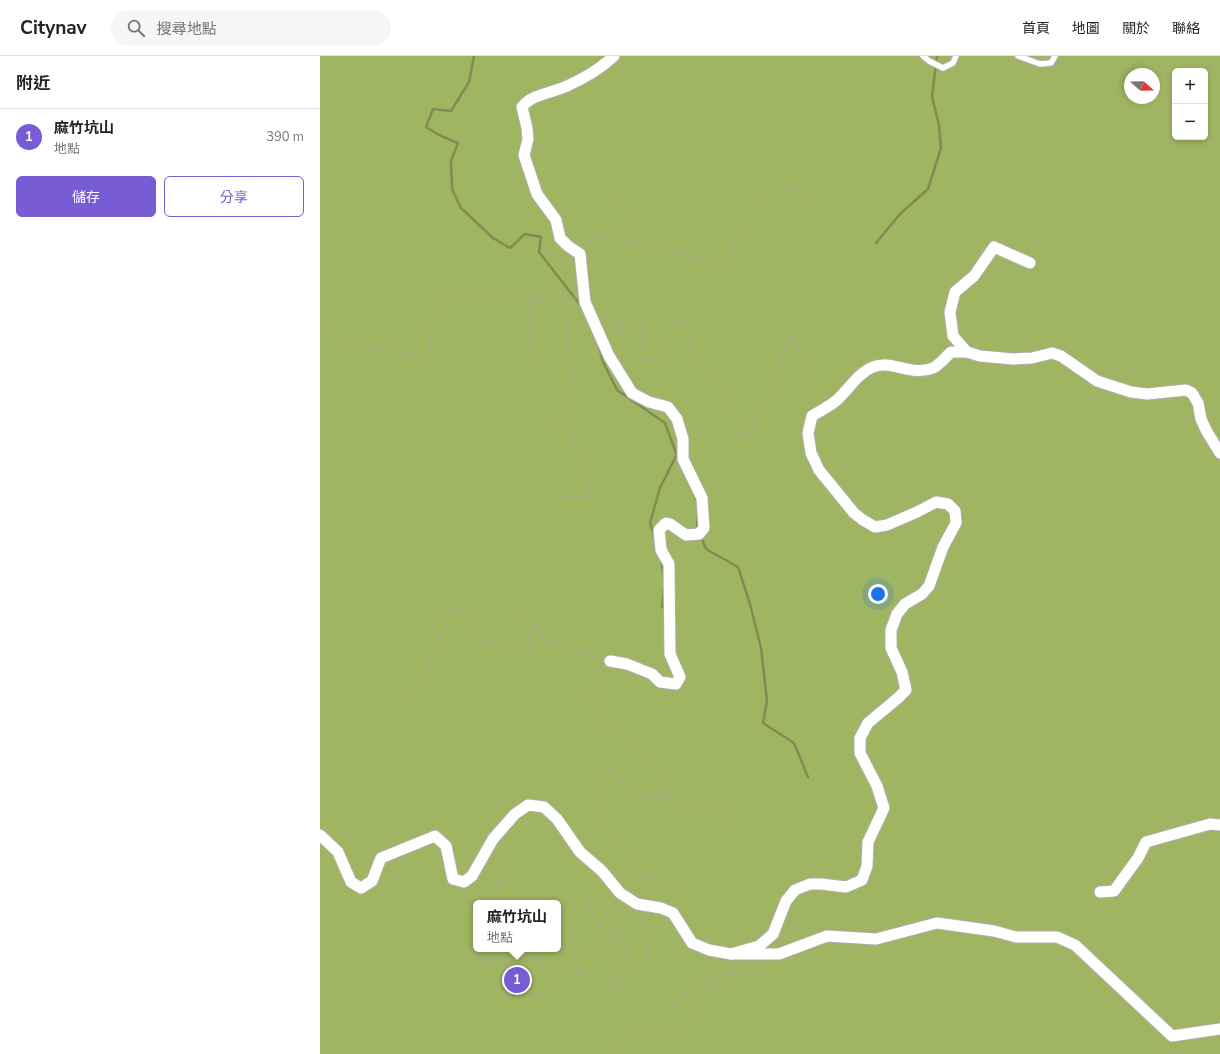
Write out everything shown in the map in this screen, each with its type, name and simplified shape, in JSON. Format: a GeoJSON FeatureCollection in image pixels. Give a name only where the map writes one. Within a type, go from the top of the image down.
{"type":"FeatureCollection","features":[{"type":"Feature","properties":{"kind":"street"},"geometry":{"type":"LineString","coordinates":[[610,661],[626,664],[652,674],[660,682],[676,684],[680,678],[670,654],[669,564],[661,550],[658,530],[666,523],[670,524],[686,535],[699,534],[704,528],[702,498],[684,459],[683,439],[677,420],[668,407],[649,402],[632,393],[609,356],[585,302],[580,254],[560,238],[556,220],[537,194],[524,155],[528,140],[522,107],[527,100],[566,86],[599,67],[614,56]]}},
{"type":"Feature","properties":{"kind":"street"},"geometry":{"type":"LineString","coordinates":[[967,352],[953,336],[950,312],[955,292],[974,276],[994,247],[1030,263]]}},
{"type":"Feature","properties":{"kind":"street"},"geometry":{"type":"LineString","coordinates":[[731,954],[759,946],[773,934],[786,901],[795,890],[810,884],[846,887],[862,880],[867,866],[868,842],[884,808],[877,786],[860,753],[860,738],[868,723],[906,690],[902,672],[891,648],[891,630],[897,614],[905,604],[922,594],[929,586],[943,547],[956,523],[955,511],[948,504],[936,502],[887,525],[875,527],[863,520],[854,513],[819,470],[811,454],[808,432],[812,416],[837,400],[865,370],[875,366],[887,365],[909,371],[922,371],[934,368],[951,352],[967,352],[980,356],[1013,359],[1032,358],[1052,353],[1061,356],[1097,381],[1131,392],[1147,394],[1186,390],[1192,393],[1198,403],[1201,419],[1206,430],[1220,453]]}},
{"type":"Feature","properties":{"kind":"street"},"geometry":{"type":"LineString","coordinates":[[320,835],[338,852],[351,882],[361,888],[372,881],[381,858],[435,836],[446,846],[454,879],[464,882],[472,876],[493,839],[514,814],[528,805],[544,807],[557,819],[580,852],[602,871],[620,893],[637,904],[661,908],[673,913],[692,943],[709,950],[731,954],[779,954],[827,936],[876,939],[936,923],[994,931],[1016,937],[1057,937],[1075,945],[1172,1036],[1220,1029]]}},
{"type":"Feature","properties":{"kind":"street"},"geometry":{"type":"LineString","coordinates":[[1100,892],[1114,891],[1138,858],[1146,842],[1210,824],[1220,825]]}},
{"type":"Feature","properties":{"kind":"lane"},"geometry":{"type":"LineString","coordinates":[[923,56],[929,61],[943,68],[953,63],[956,56]]}},
{"type":"Feature","properties":{"kind":"lane"},"geometry":{"type":"LineString","coordinates":[[1018,56],[1040,64],[1051,63],[1055,56]]}},
{"type":"Feature","properties":{"kind":"path"},"geometry":{"type":"LineString","coordinates":[[580,254],[596,239],[617,237],[665,251],[707,258],[728,258],[745,227],[775,187],[796,189],[816,200],[816,219]]}},
{"type":"Feature","properties":{"kind":"path"},"geometry":{"type":"LineString","coordinates":[[603,194],[614,204],[632,231],[636,242]]}},
{"type":"Feature","properties":{"kind":"path"},"geometry":{"type":"LineString","coordinates":[[320,332],[366,349],[397,349],[412,358],[423,358],[430,353],[431,349],[429,326],[433,314],[445,297],[460,291],[486,293],[508,291],[528,297],[548,296],[571,301],[584,293]]}},
{"type":"Feature","properties":{"kind":"path"},"geometry":{"type":"LineString","coordinates":[[528,297],[531,345],[534,359],[547,377]]}},
{"type":"Feature","properties":{"kind":"path"},"geometry":{"type":"LineString","coordinates":[[560,497],[588,496],[592,492],[588,481],[591,474],[567,431],[551,417],[562,411],[574,370],[569,357],[568,349],[571,301]]}},
{"type":"Feature","properties":{"kind":"path"},"geometry":{"type":"LineString","coordinates":[[616,329],[621,326],[618,308]]}},
{"type":"Feature","properties":{"kind":"path"},"geometry":{"type":"LineString","coordinates":[[590,315],[616,329],[618,334],[626,336],[635,321],[640,325],[643,359],[658,358],[664,352],[669,339],[673,320],[681,319],[687,328],[690,342],[706,364],[718,385],[722,401],[738,430],[750,436],[764,398],[780,372],[786,342],[792,336],[797,346],[810,390],[812,416]]}},
{"type":"Feature","properties":{"kind":"path"},"geometry":{"type":"LineString","coordinates":[[408,709],[442,642],[434,631],[433,624],[436,615],[441,610],[449,607],[460,610],[471,619],[480,638],[487,642],[505,643],[514,647],[519,654],[526,656],[531,650],[529,638],[518,614],[530,615],[541,639],[549,643],[562,642],[581,654],[610,661],[587,702],[592,712],[645,750],[657,765],[664,781],[658,796]]}},
{"type":"Feature","properties":{"kind":"path"},"geometry":{"type":"LineString","coordinates":[[673,913],[664,897],[607,836],[597,806],[594,767],[607,769],[642,797],[658,796],[676,799],[690,808],[702,802],[722,808],[729,816],[730,826],[726,832]]}},
{"type":"Feature","properties":{"kind":"path"},"geometry":{"type":"LineString","coordinates":[[493,900],[504,862],[503,847],[497,848]]}},
{"type":"Feature","properties":{"kind":"path"},"geometry":{"type":"LineString","coordinates":[[643,875],[678,888],[686,895]]}},
{"type":"Feature","properties":{"kind":"path"},"geometry":{"type":"LineString","coordinates":[[497,886],[504,879],[513,876]]}},
{"type":"Feature","properties":{"kind":"path"},"geometry":{"type":"LineString","coordinates":[[551,971],[565,968],[585,976],[578,957],[570,942],[593,945],[613,989],[618,991],[622,988],[614,952],[605,931],[585,906],[584,900],[589,899],[597,904],[611,919],[622,936],[629,957],[636,962],[647,962],[649,954],[644,934],[645,912],[649,906]]}},
{"type":"Feature","properties":{"kind":"path"},"geometry":{"type":"LineString","coordinates":[[477,952],[478,957],[483,962],[499,965],[507,970],[516,983],[525,991],[541,993],[554,991],[556,987],[551,971],[540,961],[516,958],[499,965]]}},
{"type":"Feature","properties":{"kind":"path"},"geometry":{"type":"LineString","coordinates":[[611,1054],[614,1051],[619,1039],[628,1030],[635,1028],[641,1031],[650,1028],[662,1028],[677,1032],[685,1026],[693,1010],[713,984],[730,975],[744,972],[779,954]]}},
{"type":"Feature","properties":{"kind":"path"},"geometry":{"type":"LineString","coordinates":[[665,1010],[683,999],[703,978],[720,972],[730,975]]}},
{"type":"Feature","properties":{"kind":"path"},"geometry":{"type":"LineString","coordinates":[[1153,1054],[1172,1036]]}},
{"type":"Feature","properties":{"kind":"green space"},"geometry":{"type":"Polygon","coordinates":[[[320,56],[1220,56],[1220,1054],[320,1054],[320,56]]]}},
{"type":"Feature","properties":{"kind":"waterway"},"geometry":{"type":"LineString","coordinates":[[474,56],[469,82],[451,111],[433,109],[426,127],[439,135],[458,143],[451,161],[452,189],[461,208],[493,238],[510,248],[525,234],[541,237],[539,252],[581,306]]}},
{"type":"Feature","properties":{"kind":"waterway"},"geometry":{"type":"LineString","coordinates":[[876,243],[900,214],[928,189],[941,148],[939,125],[932,97],[937,56]]}},
{"type":"Feature","properties":{"kind":"waterway"},"geometry":{"type":"LineString","coordinates":[[599,346],[603,362],[617,390],[665,423],[679,461]]}},
{"type":"Feature","properties":{"kind":"waterway"},"geometry":{"type":"LineString","coordinates":[[655,538],[650,523],[660,488],[676,456]]}},
{"type":"Feature","properties":{"kind":"waterway"},"geometry":{"type":"LineString","coordinates":[[692,489],[698,503]]}},
{"type":"Feature","properties":{"kind":"waterway"},"geometry":{"type":"LineString","coordinates":[[698,516],[698,530]]}},
{"type":"Feature","properties":{"kind":"waterway"},"geometry":{"type":"LineString","coordinates":[[701,537],[706,549],[738,567],[750,604],[761,648],[767,701],[763,723],[794,743],[808,777]]}},
{"type":"Feature","properties":{"kind":"waterway"},"geometry":{"type":"LineString","coordinates":[[661,560],[664,578]]}},
{"type":"Feature","properties":{"kind":"waterway"},"geometry":{"type":"LineString","coordinates":[[662,607],[664,589]]}},
{"type":"Feature","properties":{"kind":"place","name":"麻竹坑山"},"geometry":{"type":"Point","coordinates":[517,980]}}]}
